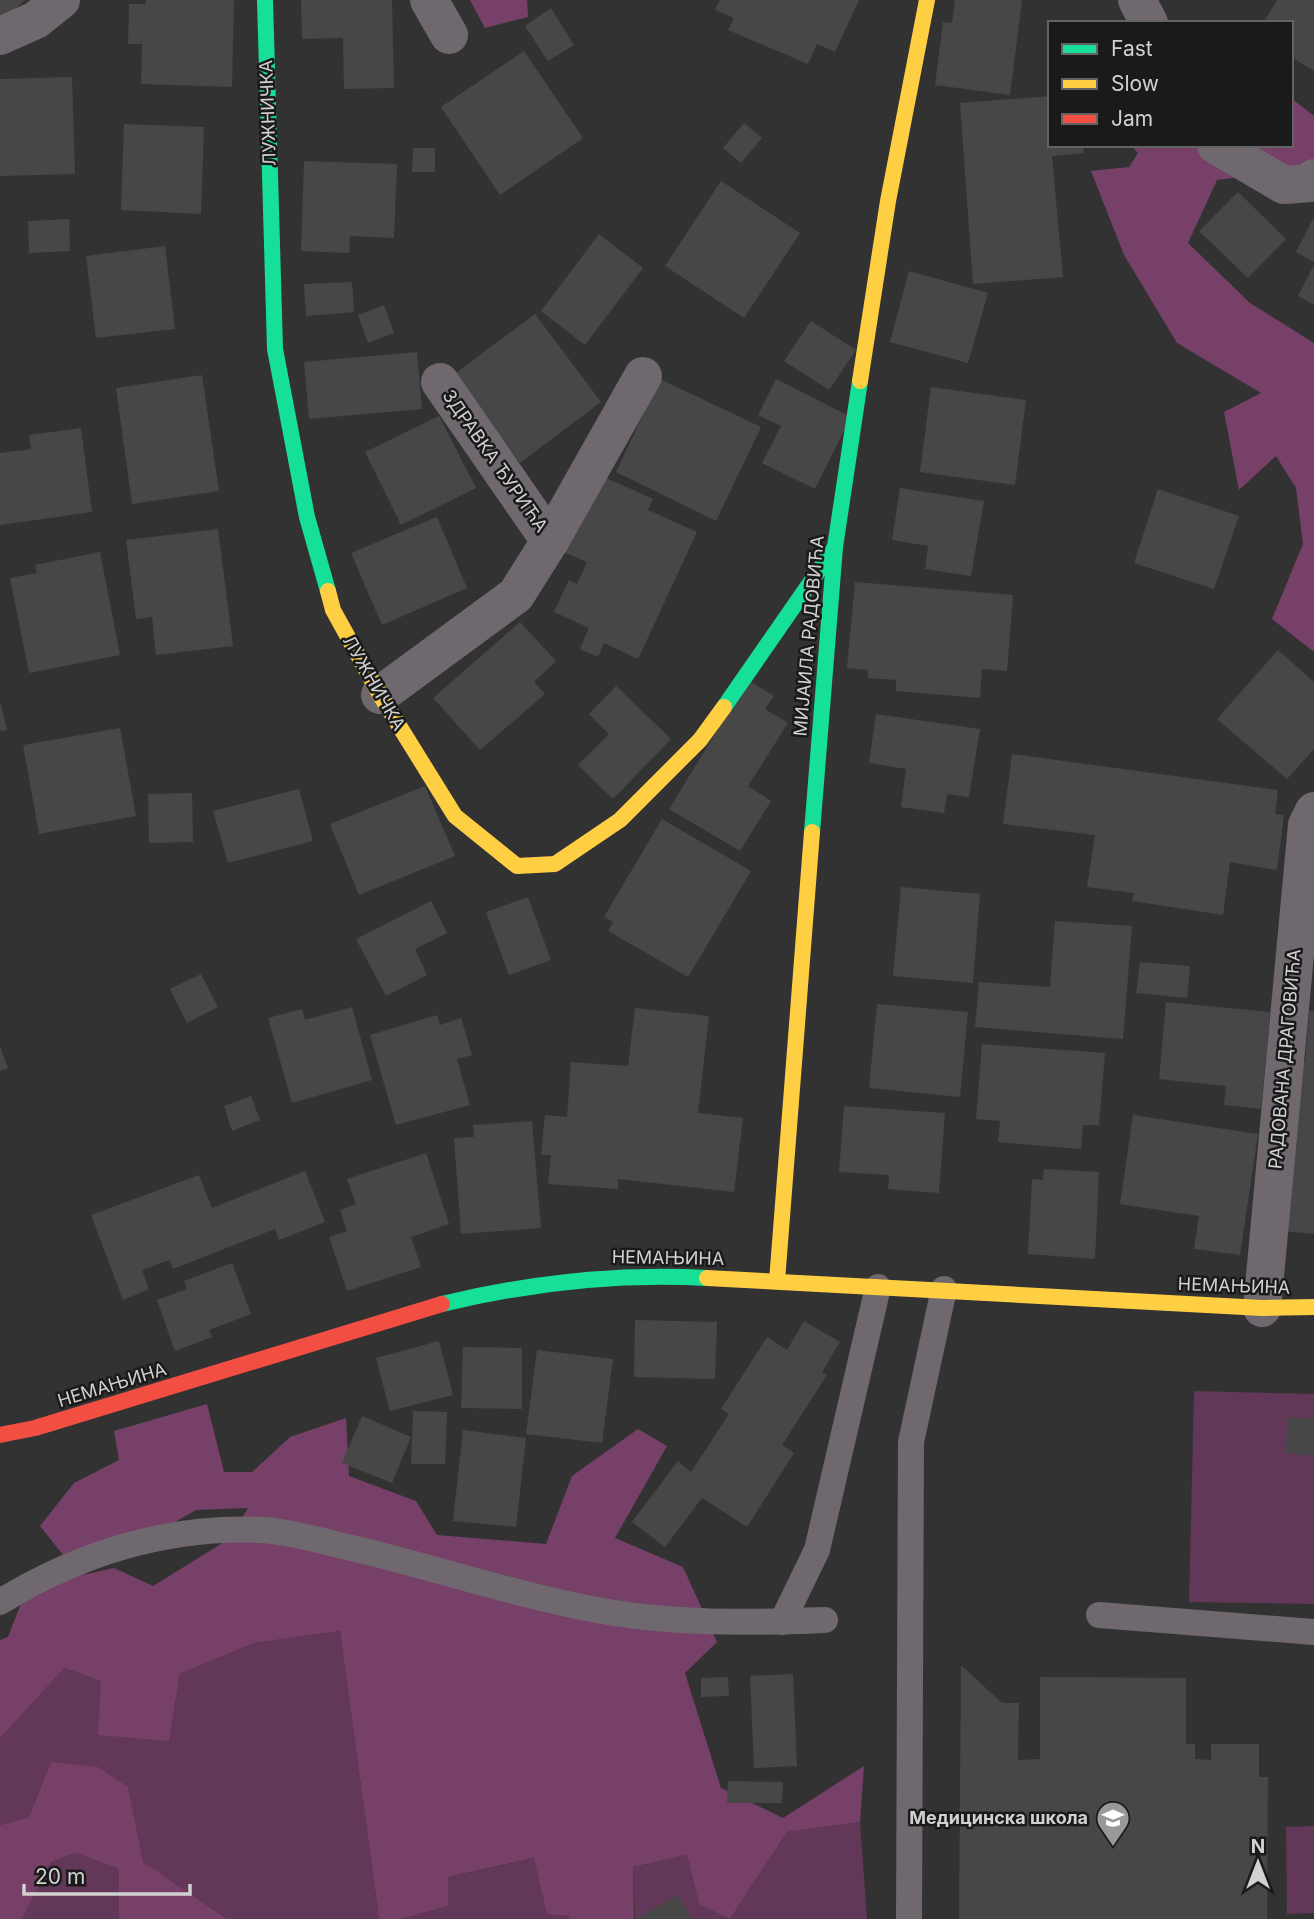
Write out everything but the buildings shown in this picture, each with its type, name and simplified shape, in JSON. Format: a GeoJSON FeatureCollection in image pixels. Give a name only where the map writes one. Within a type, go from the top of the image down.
{"type":"FeatureCollection","features":[{"type":"Feature","properties":{"kind":"street"},"geometry":{"type":"LineString","coordinates":[[0,36],[36,20],[61,0]]}},
{"type":"Feature","properties":{"kind":"street","name":"ЛУЖНИЧКА"},"geometry":{"type":"LineString","coordinates":[[265,0],[275,349],[307,517],[333,611],[380,695],[455,816],[517,866],[555,864],[620,820],[700,740],[777,635],[835,547]]}},
{"type":"Feature","properties":{"kind":"street"},"geometry":{"type":"LineString","coordinates":[[429,0],[449,35]]}},
{"type":"Feature","properties":{"kind":"street","name":"МИЈАИЛА РАДОВИЋА"},"geometry":{"type":"LineString","coordinates":[[777,1281],[835,547],[888,201],[928,0]]}},
{"type":"Feature","properties":{"kind":"street"},"geometry":{"type":"LineString","coordinates":[[1137,0],[1148,21]]}},
{"type":"Feature","properties":{"kind":"street"},"geometry":{"type":"LineString","coordinates":[[1219,147],[1284,185],[1311,183],[1314,178]]}},
{"type":"Feature","properties":{"kind":"street","name":"ЗДРАВКА ЂУРИЋА"},"geometry":{"type":"LineString","coordinates":[[380,695],[516,595],[550,541],[643,376]]}},
{"type":"Feature","properties":{"kind":"street","name":"ЗДРАВКА ЂУРИЋА"},"geometry":{"type":"LineString","coordinates":[[440,382],[550,541]]}},
{"type":"Feature","properties":{"kind":"street","name":"РАДОВАНА ДРАГОВИЋА"},"geometry":{"type":"LineString","coordinates":[[1262,1308],[1307,825],[1314,811]]}},
{"type":"Feature","properties":{"kind":"street","name":"НЕМАЊИНА"},"geometry":{"type":"LineString","coordinates":[[0,1435],[35,1428],[374,1323],[495,1292],[626,1275],[944,1289],[1262,1308],[1314,1307]]}},
{"type":"Feature","properties":{"kind":"street"},"geometry":{"type":"LineString","coordinates":[[0,1445],[35,1428]]}},
{"type":"Feature","properties":{"kind":"lane"},"geometry":{"type":"LineString","coordinates":[[782,1622],[817,1550],[878,1287]]}},
{"type":"Feature","properties":{"kind":"lane"},"geometry":{"type":"LineString","coordinates":[[909,1919],[911,1442],[944,1289]]}},
{"type":"Feature","properties":{"kind":"lane"},"geometry":{"type":"LineString","coordinates":[[0,1602],[43,1576],[117,1548],[193,1531],[264,1530],[399,1559],[600,1611],[657,1618],[782,1622],[825,1620]]}},
{"type":"Feature","properties":{"kind":"lane"},"geometry":{"type":"LineString","coordinates":[[1100,1615],[1314,1632]]}},
{"type":"Feature","properties":{"kind":"shaded area"},"geometry":{"type":"Polygon","coordinates":[[[470,0],[527,0],[528,17],[485,28],[470,0]]]}},
{"type":"Feature","properties":{"kind":"shaded area"},"geometry":{"type":"Polygon","coordinates":[[[1293,100],[1314,116],[1314,167],[1217,180],[1188,243],[1250,303],[1314,343],[1314,652],[1272,619],[1303,544],[1296,488],[1276,456],[1239,490],[1224,412],[1261,393],[1177,343],[1124,255],[1091,171],[1129,167],[1138,153],[1133,147],[1293,147],[1293,100]]]}},
{"type":"Feature","properties":{"kind":"shaded area"},"geometry":{"type":"Polygon","coordinates":[[[1194,1391],[1314,1394],[1314,1604],[1189,1602],[1194,1391]]]}},
{"type":"Feature","properties":{"kind":"shaded area"},"geometry":{"type":"Polygon","coordinates":[[[207,1404],[224,1472],[252,1472],[290,1437],[346,1418],[349,1476],[416,1501],[437,1535],[546,1544],[572,1476],[638,1429],[667,1446],[615,1538],[683,1567],[717,1642],[685,1673],[721,1788],[783,1818],[864,1766],[860,1822],[787,1832],[730,1919],[699,1904],[687,1855],[633,1867],[634,1919],[569,1919],[569,1916],[547,1914],[534,1858],[448,1877],[448,1906],[401,1919],[379,1919],[340,1631],[254,1643],[180,1674],[169,1741],[98,1735],[101,1681],[64,1668],[0,1738],[0,1640],[8,1637],[27,1588],[79,1575],[40,1526],[74,1483],[119,1460],[114,1431],[207,1404]],[[248,1508],[196,1510],[83,1575],[114,1568],[153,1586],[229,1539],[248,1508]]]}},
{"type":"Feature","properties":{"kind":"shaded area"},"geometry":{"type":"Polygon","coordinates":[[[340,1631],[379,1919],[227,1919],[142,1862],[128,1787],[51,1762],[29,1817],[0,1825],[0,1737],[63,1668],[101,1681],[169,1740],[180,1674],[254,1643],[340,1631]]]}},
{"type":"Feature","properties":{"kind":"shaded area"},"geometry":{"type":"Polygon","coordinates":[[[51,1762],[98,1767],[128,1787],[143,1862],[227,1919],[119,1919],[119,1869],[76,1853],[51,1862],[22,1919],[0,1919],[0,1825],[29,1817],[51,1762]]]}},
{"type":"Feature","properties":{"kind":"shaded area"},"geometry":{"type":"Polygon","coordinates":[[[860,1822],[867,1919],[730,1919],[787,1832],[860,1822]]]}},
{"type":"Feature","properties":{"kind":"shaded area"},"geometry":{"type":"Polygon","coordinates":[[[1314,1826],[1314,1913],[1287,1914],[1286,1827],[1314,1826]]]}},
{"type":"Feature","properties":{"kind":"shaded area"},"geometry":{"type":"Polygon","coordinates":[[[76,1853],[119,1869],[119,1919],[22,1919],[51,1862],[76,1853]]]}},
{"type":"Feature","properties":{"kind":"shaded area"},"geometry":{"type":"Polygon","coordinates":[[[687,1855],[699,1903],[730,1919],[635,1919],[633,1867],[687,1855]]]}},
{"type":"Feature","properties":{"kind":"shaded area"},"geometry":{"type":"Polygon","coordinates":[[[535,1858],[547,1913],[570,1916],[569,1919],[401,1919],[448,1906],[448,1877],[535,1858]]]}},
{"type":"Feature","properties":{"kind":"traffic: fast"},"geometry":{"type":"LineString","coordinates":[[265,0],[275,349],[307,517],[328,591]]}},
{"type":"Feature","properties":{"kind":"traffic: fast"},"geometry":{"type":"LineString","coordinates":[[812,832],[835,547],[860,381]]}},
{"type":"Feature","properties":{"kind":"traffic: fast"},"geometry":{"type":"LineString","coordinates":[[724,707],[835,547]]}},
{"type":"Feature","properties":{"kind":"traffic: fast"},"geometry":{"type":"LineString","coordinates":[[442,1304],[507,1290],[573,1281],[640,1277],[707,1278]]}},
{"type":"Feature","properties":{"kind":"traffic: slow"},"geometry":{"type":"LineString","coordinates":[[860,381],[888,201],[927,0]]}},
{"type":"Feature","properties":{"kind":"traffic: slow"},"geometry":{"type":"LineString","coordinates":[[328,591],[333,610],[380,695],[455,816],[517,866],[555,864],[620,820],[700,740],[724,707]]}},
{"type":"Feature","properties":{"kind":"traffic: slow"},"geometry":{"type":"LineString","coordinates":[[777,1281],[812,832]]}},
{"type":"Feature","properties":{"kind":"traffic: slow"},"geometry":{"type":"LineString","coordinates":[[707,1278],[1262,1308],[1314,1307]]}},
{"type":"Feature","properties":{"kind":"traffic: jam"},"geometry":{"type":"LineString","coordinates":[[0,1435],[35,1428],[442,1304]]}},
{"type":"Feature","properties":{"kind":"place","name":"Медицинска школа"},"geometry":{"type":"Point","coordinates":[1113,1848]}}]}
